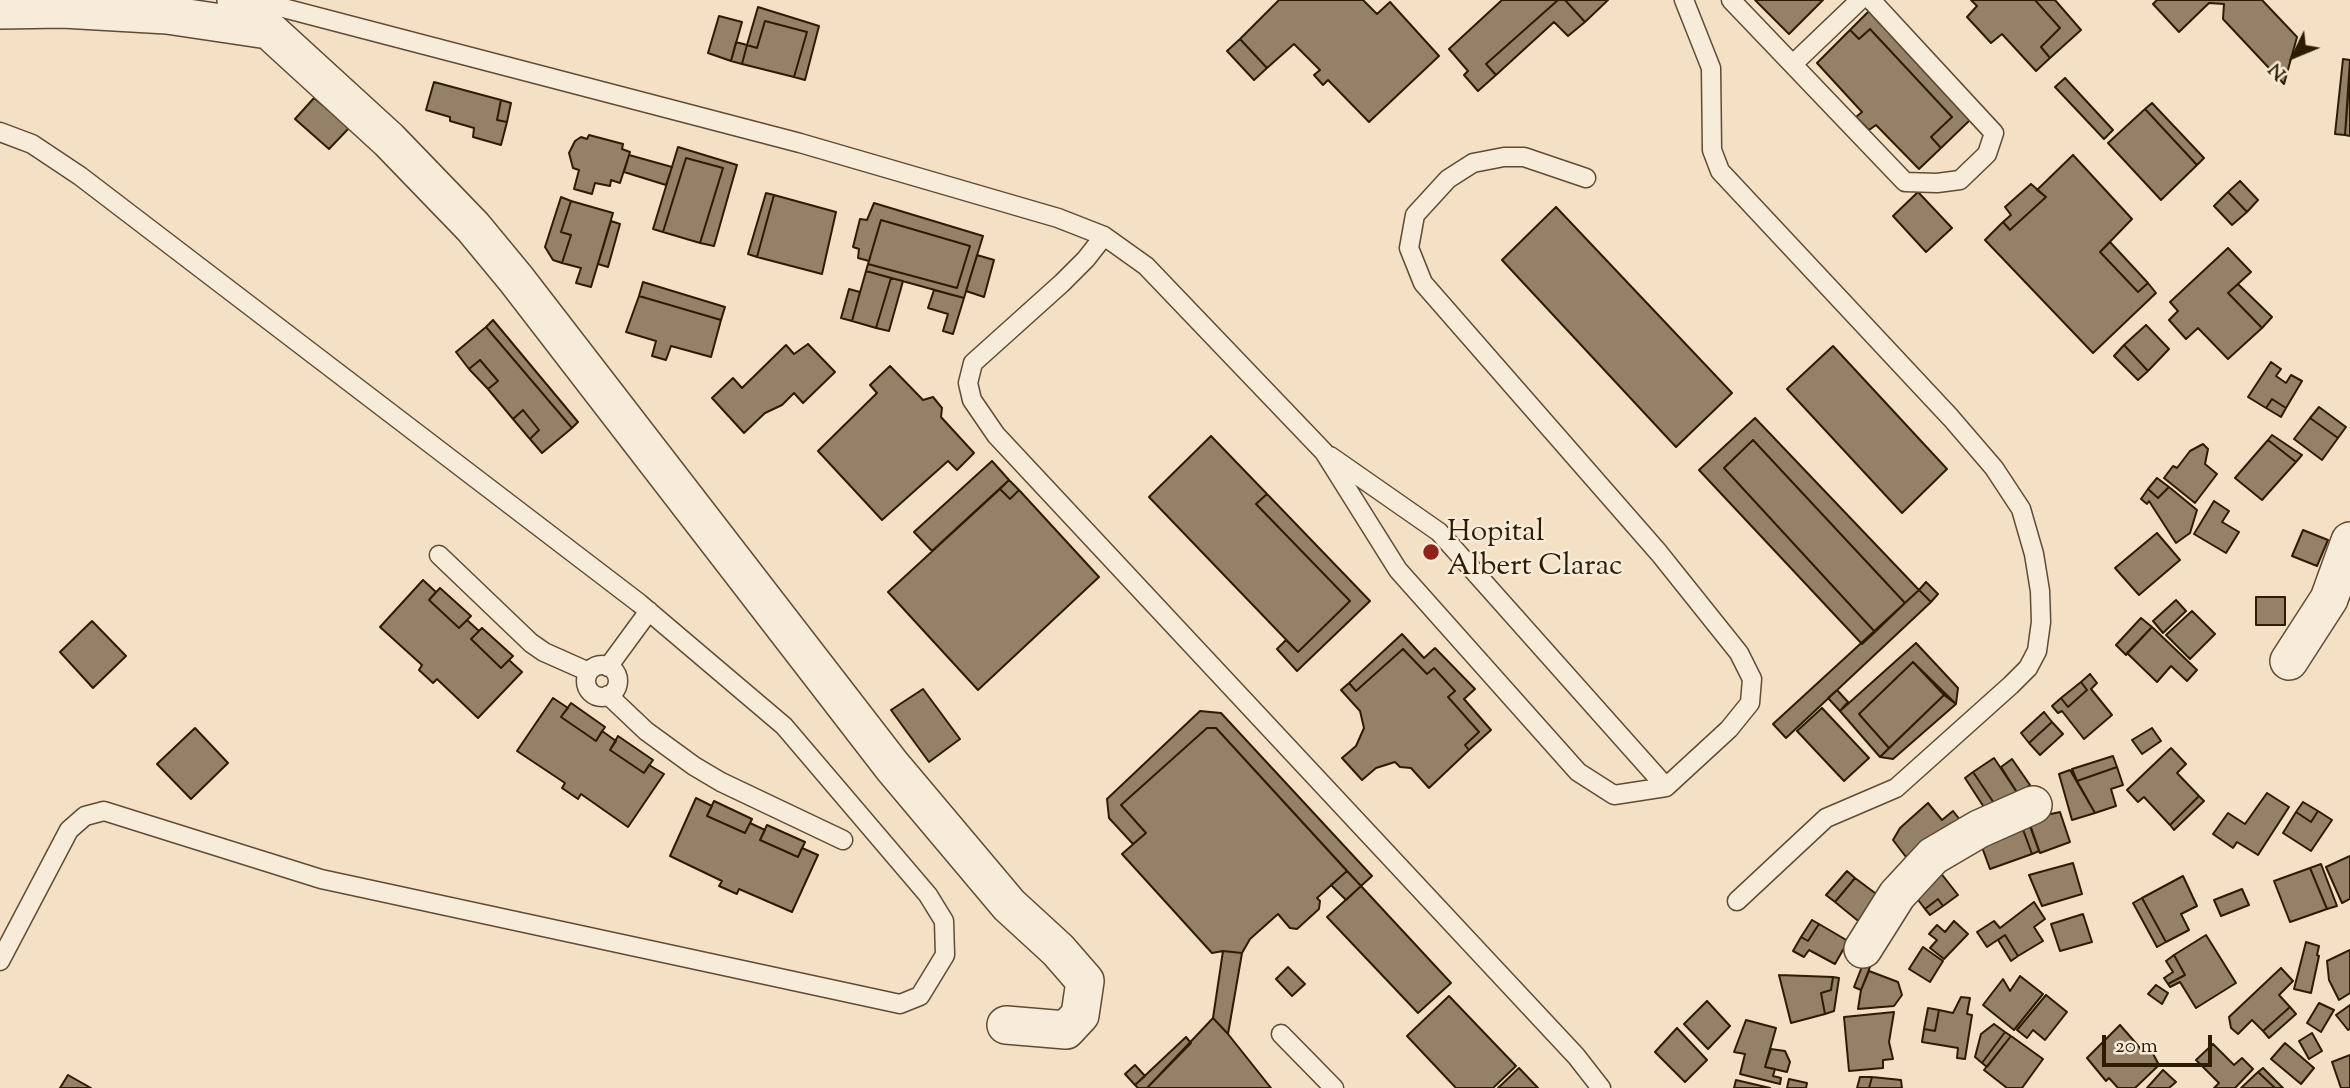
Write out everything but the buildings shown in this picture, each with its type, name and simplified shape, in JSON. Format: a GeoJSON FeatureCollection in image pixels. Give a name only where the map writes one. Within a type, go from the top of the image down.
{"type":"FeatureCollection","features":[{"type":"Feature","properties":{"kind":"street"},"geometry":{"type":"LineString","coordinates":[[236,0],[267,15],[473,227],[892,766],[1009,905],[1058,950],[1085,981],[1080,1015],[1066,1030],[1006,1025]]}},
{"type":"Feature","properties":{"kind":"street"},"geometry":{"type":"LineString","coordinates":[[0,10],[175,7],[267,15]]}},
{"type":"Feature","properties":{"kind":"street"},"geometry":{"type":"LineString","coordinates":[[2289,661],[2329,599],[2350,541]]}},
{"type":"Feature","properties":{"kind":"street"},"geometry":{"type":"LineString","coordinates":[[1863,949],[1897,895],[1933,856],[1979,829],[2032,805]]}},
{"type":"Feature","properties":{"kind":"lane"},"geometry":{"type":"LineString","coordinates":[[1684,0],[1711,68],[1712,150],[1720,171],[1951,418],[1994,468],[2021,509],[2034,554],[2040,591],[2041,622],[2037,651],[2028,668],[1896,788],[1826,818],[1737,901]]}},
{"type":"Feature","properties":{"kind":"lane"},"geometry":{"type":"LineString","coordinates":[[1731,0],[1905,182],[1937,183],[1960,180],[1987,154],[1994,133],[1871,0]]}},
{"type":"Feature","properties":{"kind":"lane"},"geometry":{"type":"LineString","coordinates":[[1793,64],[1860,0]]}},
{"type":"Feature","properties":{"kind":"lane"},"geometry":{"type":"LineString","coordinates":[[267,15],[272,5],[800,143],[1058,218],[1104,236],[1146,266],[1324,452],[1439,532],[1666,786]]}},
{"type":"Feature","properties":{"kind":"lane"},"geometry":{"type":"LineString","coordinates":[[0,132],[32,144],[80,176],[649,611],[785,726],[928,895],[944,921],[946,955],[920,996],[900,1004],[321,879],[104,811],[85,816],[69,830],[0,961]]}},
{"type":"Feature","properties":{"kind":"lane"},"geometry":{"type":"LineString","coordinates":[[1324,452],[1398,570],[1578,772],[1614,795],[1666,786],[1729,729],[1750,703],[1752,679],[1739,653],[1659,553],[1423,283],[1409,248],[1415,215],[1448,179],[1473,163],[1504,157],[1524,157],[1586,178]]}},
{"type":"Feature","properties":{"kind":"lane"},"geometry":{"type":"LineString","coordinates":[[1104,236],[1062,284],[973,363],[968,383],[972,400],[996,435],[1576,1056],[1601,1088]]}},
{"type":"Feature","properties":{"kind":"lane"},"geometry":{"type":"LineString","coordinates":[[439,555],[531,643],[544,652],[589,672]]}},
{"type":"Feature","properties":{"kind":"lane"},"geometry":{"type":"LineString","coordinates":[[608,667],[649,611]]}},
{"type":"Feature","properties":{"kind":"lane"},"geometry":{"type":"LineString","coordinates":[[598,666],[608,667],[617,678],[615,688],[608,695],[598,696],[589,691],[586,681],[589,672],[598,666]]}},
{"type":"Feature","properties":{"kind":"lane"},"geometry":{"type":"LineString","coordinates":[[608,695],[646,731],[701,770],[843,840]]}},
{"type":"Feature","properties":{"kind":"lane"},"geometry":{"type":"LineString","coordinates":[[1281,1034],[1334,1088]]}},
{"type":"Feature","properties":{"kind":"place","name":"Hopital Albert Clarac"},"geometry":{"type":"Point","coordinates":[1431,552]}}]}
